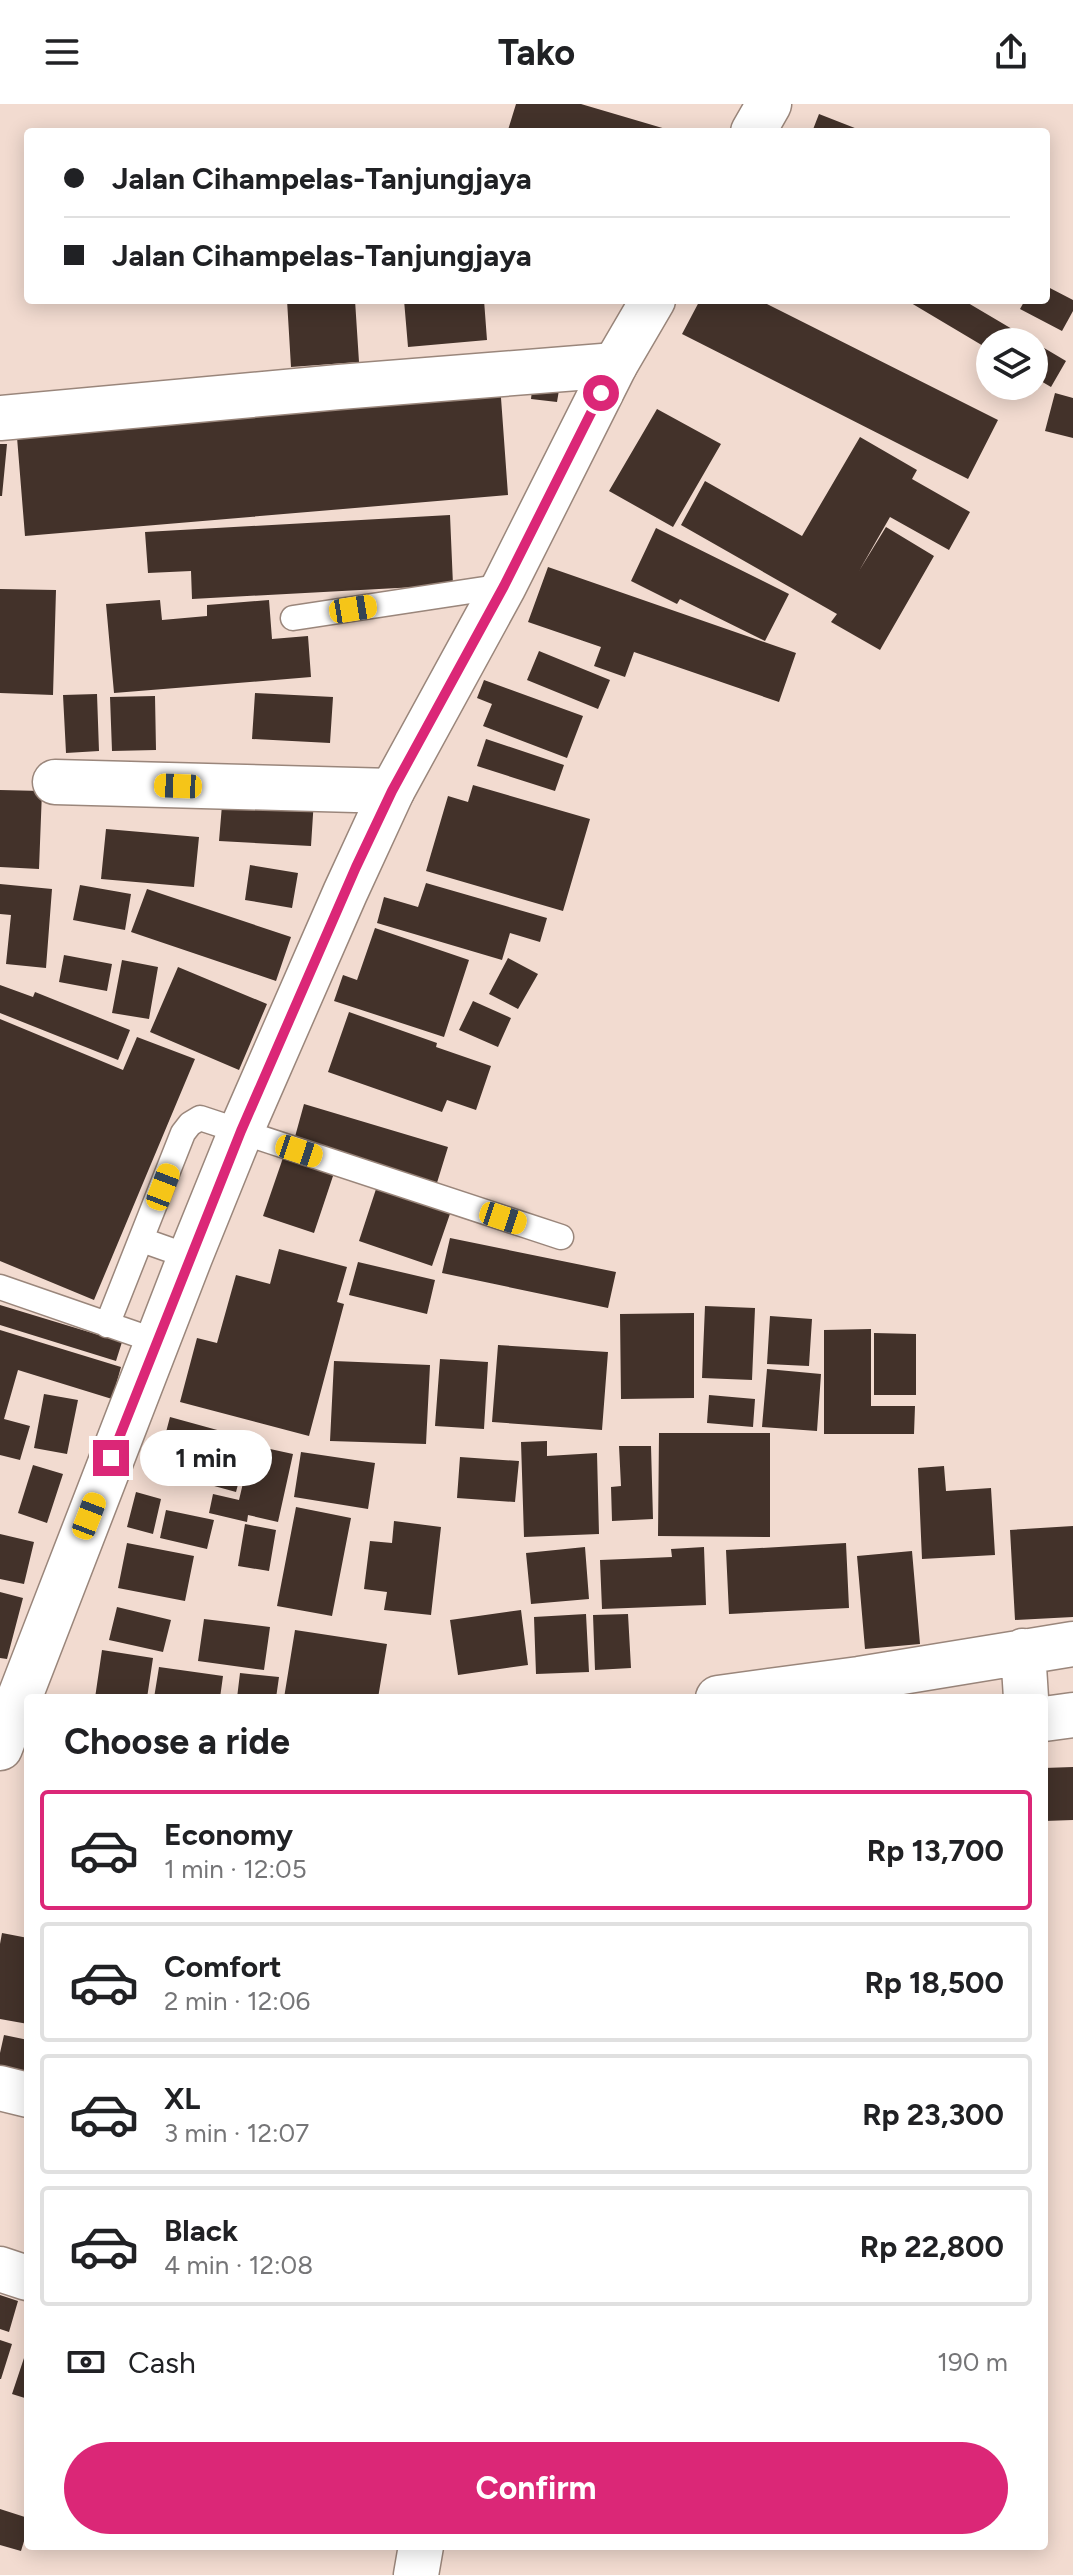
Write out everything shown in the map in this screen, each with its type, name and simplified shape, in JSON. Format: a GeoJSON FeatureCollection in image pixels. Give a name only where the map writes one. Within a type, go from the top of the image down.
{"type":"FeatureCollection","features":[{"type":"Feature","properties":{"kind":"main road"},"geometry":{"type":"LineString","coordinates":[[755,128],[769,104]]}},
{"type":"Feature","properties":{"kind":"main road"},"geometry":{"type":"LineString","coordinates":[[8,1745],[23,1691],[156,1341],[241,1131],[392,791],[504,586],[615,365],[651,304]]}},
{"type":"Feature","properties":{"kind":"main road"},"geometry":{"type":"LineString","coordinates":[[0,418],[615,365]]}},
{"type":"Feature","properties":{"kind":"main road"},"geometry":{"type":"LineString","coordinates":[[55,782],[392,791]]}},
{"type":"Feature","properties":{"kind":"main road"},"geometry":{"type":"LineString","coordinates":[[748,1694],[859,1679],[1024,1673],[1073,1644]]}},
{"type":"Feature","properties":{"kind":"main road"},"geometry":{"type":"LineString","coordinates":[[1048,1718],[1073,1715]]}},
{"type":"Feature","properties":{"kind":"main road"},"geometry":{"type":"LineString","coordinates":[[0,2088],[24,2094]]}},
{"type":"Feature","properties":{"kind":"main road"},"geometry":{"type":"LineString","coordinates":[[0,2269],[24,2277]]}},
{"type":"Feature","properties":{"kind":"main road"},"geometry":{"type":"LineString","coordinates":[[416,2575],[420,2550]]}},
{"type":"Feature","properties":{"kind":"lane"},"geometry":{"type":"LineString","coordinates":[[293,618],[504,586]]}},
{"type":"Feature","properties":{"kind":"lane"},"geometry":{"type":"LineString","coordinates":[[107,1325],[183,1133],[200,1118],[561,1237]]}},
{"type":"Feature","properties":{"kind":"lane"},"geometry":{"type":"LineString","coordinates":[[142,1240],[190,1257]]}},
{"type":"Feature","properties":{"kind":"lane"},"geometry":{"type":"LineString","coordinates":[[0,1287],[156,1341]]}},
{"type":"Feature","properties":{"kind":"building"},"geometry":{"type":"Polygon","coordinates":[[[516,104],[581,104],[662,128],[509,128],[516,104]]]}},
{"type":"Feature","properties":{"kind":"building"},"geometry":{"type":"Polygon","coordinates":[[[819,114],[855,128],[814,128],[819,114]]]}},
{"type":"Feature","properties":{"kind":"building"},"geometry":{"type":"Polygon","coordinates":[[[1050,288],[1073,300],[1073,311],[1062,331],[1020,309],[1023,304],[1050,304],[1050,288]]]}},
{"type":"Feature","properties":{"kind":"building"},"geometry":{"type":"Polygon","coordinates":[[[287,304],[355,304],[359,362],[291,367],[287,304]]]}},
{"type":"Feature","properties":{"kind":"building"},"geometry":{"type":"Polygon","coordinates":[[[404,304],[484,304],[487,340],[408,347],[404,304]]]}},
{"type":"Feature","properties":{"kind":"building"},"geometry":{"type":"Polygon","coordinates":[[[698,304],[767,304],[998,420],[968,479],[682,334],[698,304]]]}},
{"type":"Feature","properties":{"kind":"building"},"geometry":{"type":"Polygon","coordinates":[[[913,304],[970,304],[1010,328],[976,328],[976,342],[913,304]]]}},
{"type":"Feature","properties":{"kind":"building"},"geometry":{"type":"Polygon","coordinates":[[[1048,350],[1066,361],[1051,387],[1048,385],[1048,350]]]}},
{"type":"Feature","properties":{"kind":"building"},"geometry":{"type":"Polygon","coordinates":[[[533,381],[560,384],[557,402],[531,399],[533,381]]]}},
{"type":"Feature","properties":{"kind":"building"},"geometry":{"type":"Polygon","coordinates":[[[500,384],[508,495],[25,536],[16,425],[500,384]]]}},
{"type":"Feature","properties":{"kind":"building"},"geometry":{"type":"Polygon","coordinates":[[[1055,393],[1073,398],[1073,438],[1045,431],[1055,393]]]}},
{"type":"Feature","properties":{"kind":"building"},"geometry":{"type":"Polygon","coordinates":[[[657,409],[721,444],[673,527],[609,491],[657,409]]]}},
{"type":"Feature","properties":{"kind":"building"},"geometry":{"type":"Polygon","coordinates":[[[860,437],[917,470],[912,479],[970,512],[949,550],[890,517],[859,571],[886,527],[934,556],[880,650],[831,622],[837,614],[681,525],[705,481],[802,536],[860,437]]]}},
{"type":"Feature","properties":{"kind":"building"},"geometry":{"type":"Polygon","coordinates":[[[0,444],[7,444],[2,496],[0,496],[0,444]]]}},
{"type":"Feature","properties":{"kind":"building"},"geometry":{"type":"Polygon","coordinates":[[[450,515],[453,585],[192,599],[191,571],[148,573],[145,532],[450,515]]]}},
{"type":"Feature","properties":{"kind":"building"},"geometry":{"type":"Polygon","coordinates":[[[656,528],[789,594],[765,641],[680,599],[677,604],[631,581],[656,528]]]}},
{"type":"Feature","properties":{"kind":"building"},"geometry":{"type":"Polygon","coordinates":[[[548,567],[796,653],[779,702],[634,652],[625,677],[594,666],[601,647],[528,622],[548,567]]]}},
{"type":"Feature","properties":{"kind":"building"},"geometry":{"type":"Polygon","coordinates":[[[0,589],[56,590],[53,695],[0,693],[0,589]]]}},
{"type":"Feature","properties":{"kind":"building"},"geometry":{"type":"Polygon","coordinates":[[[160,600],[162,620],[207,616],[207,605],[269,600],[272,639],[308,636],[311,677],[114,693],[106,604],[160,600]]]}},
{"type":"Feature","properties":{"kind":"building"},"geometry":{"type":"Polygon","coordinates":[[[539,651],[610,680],[598,709],[527,680],[539,651]]]}},
{"type":"Feature","properties":{"kind":"building"},"geometry":{"type":"Polygon","coordinates":[[[484,680],[583,716],[567,758],[483,726],[492,704],[477,698],[484,680]]]}},
{"type":"Feature","properties":{"kind":"building"},"geometry":{"type":"Polygon","coordinates":[[[255,693],[333,697],[330,743],[252,739],[255,693]]]}},
{"type":"Feature","properties":{"kind":"building"},"geometry":{"type":"Polygon","coordinates":[[[97,694],[99,751],[66,753],[63,695],[97,694]]]}},
{"type":"Feature","properties":{"kind":"building"},"geometry":{"type":"Polygon","coordinates":[[[155,696],[156,750],[112,751],[110,697],[155,696]]]}},
{"type":"Feature","properties":{"kind":"building"},"geometry":{"type":"Polygon","coordinates":[[[486,739],[564,765],[555,791],[477,766],[486,739]]]}},
{"type":"Feature","properties":{"kind":"building"},"geometry":{"type":"Polygon","coordinates":[[[473,785],[590,819],[563,911],[426,871],[448,796],[468,802],[473,785]]]}},
{"type":"Feature","properties":{"kind":"building"},"geometry":{"type":"Polygon","coordinates":[[[0,790],[42,791],[39,869],[0,867],[0,790]]]}},
{"type":"Feature","properties":{"kind":"building"},"geometry":{"type":"Polygon","coordinates":[[[223,793],[314,799],[311,846],[219,841],[223,793]]]}},
{"type":"Feature","properties":{"kind":"building"},"geometry":{"type":"Polygon","coordinates":[[[106,829],[199,837],[194,887],[101,879],[106,829]]]}},
{"type":"Feature","properties":{"kind":"building"},"geometry":{"type":"Polygon","coordinates":[[[250,865],[298,873],[292,908],[245,900],[250,865]]]}},
{"type":"Feature","properties":{"kind":"building"},"geometry":{"type":"Polygon","coordinates":[[[426,883],[547,918],[540,942],[510,933],[502,960],[377,923],[384,897],[418,907],[426,883]]]}},
{"type":"Feature","properties":{"kind":"building"},"geometry":{"type":"Polygon","coordinates":[[[0,884],[52,889],[46,968],[6,964],[11,915],[0,914],[0,884]]]}},
{"type":"Feature","properties":{"kind":"building"},"geometry":{"type":"Polygon","coordinates":[[[80,885],[131,894],[125,930],[73,920],[80,885]]]}},
{"type":"Feature","properties":{"kind":"building"},"geometry":{"type":"Polygon","coordinates":[[[147,889],[291,937],[276,981],[131,932],[147,889]]]}},
{"type":"Feature","properties":{"kind":"building"},"geometry":{"type":"Polygon","coordinates":[[[375,928],[469,960],[444,1037],[334,1001],[343,975],[357,980],[375,928]]]}},
{"type":"Feature","properties":{"kind":"building"},"geometry":{"type":"Polygon","coordinates":[[[64,955],[112,964],[107,991],[59,982],[64,955]]]}},
{"type":"Feature","properties":{"kind":"building"},"geometry":{"type":"Polygon","coordinates":[[[508,958],[538,974],[518,1009],[489,994],[508,958]]]}},
{"type":"Feature","properties":{"kind":"building"},"geometry":{"type":"Polygon","coordinates":[[[122,960],[158,967],[149,1019],[112,1013],[122,960]]]}},
{"type":"Feature","properties":{"kind":"building"},"geometry":{"type":"Polygon","coordinates":[[[178,967],[267,1004],[239,1070],[150,1032],[178,967]]]}},
{"type":"Feature","properties":{"kind":"building"},"geometry":{"type":"Polygon","coordinates":[[[0,985],[33,997],[35,992],[130,1030],[118,1060],[0,1013],[0,985]]]}},
{"type":"Feature","properties":{"kind":"building"},"geometry":{"type":"Polygon","coordinates":[[[473,1001],[511,1018],[498,1047],[459,1030],[473,1001]]]}},
{"type":"Feature","properties":{"kind":"building"},"geometry":{"type":"Polygon","coordinates":[[[349,1012],[491,1066],[476,1110],[447,1100],[442,1112],[328,1072],[349,1012]]]}},
{"type":"Feature","properties":{"kind":"building"},"geometry":{"type":"Polygon","coordinates":[[[0,1019],[123,1070],[137,1037],[195,1059],[94,1300],[0,1261],[0,1019]]]}},
{"type":"Feature","properties":{"kind":"building"},"geometry":{"type":"Polygon","coordinates":[[[304,1104],[448,1147],[436,1186],[293,1144],[304,1104]]]}},
{"type":"Feature","properties":{"kind":"building"},"geometry":{"type":"Polygon","coordinates":[[[285,1152],[335,1170],[314,1233],[263,1216],[285,1152]]]}},
{"type":"Feature","properties":{"kind":"building"},"geometry":{"type":"Polygon","coordinates":[[[377,1186],[451,1211],[432,1266],[359,1241],[377,1186]]]}},
{"type":"Feature","properties":{"kind":"building"},"geometry":{"type":"Polygon","coordinates":[[[450,1238],[616,1272],[608,1308],[442,1273],[450,1238]]]}},
{"type":"Feature","properties":{"kind":"building"},"geometry":{"type":"Polygon","coordinates":[[[279,1249],[347,1267],[337,1302],[344,1304],[309,1436],[180,1402],[197,1338],[217,1343],[236,1275],[270,1284],[279,1249]]]}},
{"type":"Feature","properties":{"kind":"building"},"geometry":{"type":"Polygon","coordinates":[[[358,1262],[435,1280],[427,1314],[349,1295],[358,1262]]]}},
{"type":"Feature","properties":{"kind":"building"},"geometry":{"type":"Polygon","coordinates":[[[0,1305],[122,1342],[116,1361],[0,1325],[0,1305]]]}},
{"type":"Feature","properties":{"kind":"building"},"geometry":{"type":"Polygon","coordinates":[[[705,1306],[755,1308],[752,1380],[702,1378],[705,1306]]]}},
{"type":"Feature","properties":{"kind":"building"},"geometry":{"type":"Polygon","coordinates":[[[694,1313],[694,1398],[621,1399],[620,1314],[694,1313]]]}},
{"type":"Feature","properties":{"kind":"building"},"geometry":{"type":"Polygon","coordinates":[[[770,1316],[812,1319],[809,1366],[767,1364],[770,1316]]]}},
{"type":"Feature","properties":{"kind":"building"},"geometry":{"type":"Polygon","coordinates":[[[871,1329],[871,1406],[915,1406],[914,1434],[824,1434],[824,1330],[871,1329]]]}},
{"type":"Feature","properties":{"kind":"building"},"geometry":{"type":"Polygon","coordinates":[[[0,1330],[121,1367],[112,1399],[18,1370],[4,1419],[30,1426],[20,1460],[0,1455],[0,1330]]]}},
{"type":"Feature","properties":{"kind":"building"},"geometry":{"type":"Polygon","coordinates":[[[874,1333],[916,1334],[916,1395],[874,1395],[874,1333]]]}},
{"type":"Feature","properties":{"kind":"building"},"geometry":{"type":"Polygon","coordinates":[[[498,1345],[608,1352],[602,1430],[492,1422],[498,1345]]]}},
{"type":"Feature","properties":{"kind":"building"},"geometry":{"type":"Polygon","coordinates":[[[440,1359],[488,1362],[484,1429],[435,1426],[440,1359]]]}},
{"type":"Feature","properties":{"kind":"building"},"geometry":{"type":"Polygon","coordinates":[[[334,1361],[430,1365],[426,1444],[330,1441],[334,1361]]]}},
{"type":"Feature","properties":{"kind":"building"},"geometry":{"type":"Polygon","coordinates":[[[767,1369],[821,1374],[817,1431],[762,1427],[767,1369]]]}},
{"type":"Feature","properties":{"kind":"building"},"geometry":{"type":"Polygon","coordinates":[[[44,1394],[78,1400],[67,1454],[34,1448],[44,1394]]]}},
{"type":"Feature","properties":{"kind":"building"},"geometry":{"type":"Polygon","coordinates":[[[709,1395],[755,1399],[753,1427],[707,1423],[709,1395]]]}},
{"type":"Feature","properties":{"kind":"building"},"geometry":{"type":"Polygon","coordinates":[[[170,1417],[250,1439],[236,1492],[156,1470],[170,1417]]]}},
{"type":"Feature","properties":{"kind":"building"},"geometry":{"type":"Polygon","coordinates":[[[659,1433],[770,1433],[770,1537],[658,1536],[659,1433]]]}},
{"type":"Feature","properties":{"kind":"building"},"geometry":{"type":"Polygon","coordinates":[[[547,1441],[547,1456],[597,1453],[599,1534],[524,1537],[521,1442],[547,1441]]]}},
{"type":"Feature","properties":{"kind":"building"},"geometry":{"type":"Polygon","coordinates":[[[252,1445],[293,1454],[278,1522],[248,1515],[247,1522],[209,1513],[213,1494],[239,1500],[252,1445]]]}},
{"type":"Feature","properties":{"kind":"building"},"geometry":{"type":"Polygon","coordinates":[[[619,1446],[651,1446],[653,1519],[612,1521],[611,1487],[621,1486],[619,1446]]]}},
{"type":"Feature","properties":{"kind":"building"},"geometry":{"type":"Polygon","coordinates":[[[301,1452],[375,1463],[368,1509],[294,1497],[301,1452]]]}},
{"type":"Feature","properties":{"kind":"building"},"geometry":{"type":"Polygon","coordinates":[[[460,1457],[519,1461],[515,1502],[457,1498],[460,1457]]]}},
{"type":"Feature","properties":{"kind":"building"},"geometry":{"type":"Polygon","coordinates":[[[33,1465],[63,1474],[47,1523],[18,1513],[33,1465]]]}},
{"type":"Feature","properties":{"kind":"building"},"geometry":{"type":"Polygon","coordinates":[[[944,1466],[946,1491],[991,1488],[995,1555],[922,1559],[918,1468],[944,1466]]]}},
{"type":"Feature","properties":{"kind":"building"},"geometry":{"type":"Polygon","coordinates":[[[136,1492],[161,1499],[153,1534],[127,1527],[136,1492]]]}},
{"type":"Feature","properties":{"kind":"building"},"geometry":{"type":"Polygon","coordinates":[[[296,1507],[351,1518],[332,1616],[277,1606],[296,1507]]]}},
{"type":"Feature","properties":{"kind":"building"},"geometry":{"type":"Polygon","coordinates":[[[166,1510],[214,1520],[207,1549],[160,1538],[166,1510]]]}},
{"type":"Feature","properties":{"kind":"building"},"geometry":{"type":"Polygon","coordinates":[[[394,1521],[441,1527],[431,1615],[384,1610],[387,1592],[364,1589],[370,1541],[392,1543],[394,1521]]]}},
{"type":"Feature","properties":{"kind":"building"},"geometry":{"type":"Polygon","coordinates":[[[245,1524],[276,1530],[269,1571],[238,1566],[245,1524]]]}},
{"type":"Feature","properties":{"kind":"building"},"geometry":{"type":"Polygon","coordinates":[[[1073,1526],[1073,1617],[1015,1620],[1010,1530],[1073,1526]]]}},
{"type":"Feature","properties":{"kind":"building"},"geometry":{"type":"Polygon","coordinates":[[[0,1534],[34,1542],[24,1584],[0,1579],[0,1534]]]}},
{"type":"Feature","properties":{"kind":"building"},"geometry":{"type":"Polygon","coordinates":[[[127,1543],[194,1556],[185,1601],[118,1588],[127,1543]]]}},
{"type":"Feature","properties":{"kind":"building"},"geometry":{"type":"Polygon","coordinates":[[[846,1543],[849,1608],[729,1614],[726,1550],[846,1543]]]}},
{"type":"Feature","properties":{"kind":"building"},"geometry":{"type":"Polygon","coordinates":[[[585,1547],[589,1599],[531,1604],[526,1553],[585,1547]]]}},
{"type":"Feature","properties":{"kind":"building"},"geometry":{"type":"Polygon","coordinates":[[[704,1547],[706,1605],[602,1609],[600,1560],[672,1557],[671,1549],[704,1547]]]}},
{"type":"Feature","properties":{"kind":"building"},"geometry":{"type":"Polygon","coordinates":[[[912,1551],[920,1644],[865,1649],[857,1556],[912,1551]]]}},
{"type":"Feature","properties":{"kind":"building"},"geometry":{"type":"Polygon","coordinates":[[[0,1592],[23,1598],[7,1659],[0,1658],[0,1592]]]}},
{"type":"Feature","properties":{"kind":"building"},"geometry":{"type":"Polygon","coordinates":[[[117,1607],[171,1620],[163,1652],[109,1640],[117,1607]]]}},
{"type":"Feature","properties":{"kind":"building"},"geometry":{"type":"Polygon","coordinates":[[[521,1610],[528,1665],[458,1675],[450,1620],[521,1610]]]}},
{"type":"Feature","properties":{"kind":"building"},"geometry":{"type":"Polygon","coordinates":[[[586,1614],[589,1672],[536,1674],[534,1617],[586,1614]]]}},
{"type":"Feature","properties":{"kind":"building"},"geometry":{"type":"Polygon","coordinates":[[[628,1614],[631,1668],[595,1670],[593,1615],[628,1614]]]}},
{"type":"Feature","properties":{"kind":"building"},"geometry":{"type":"Polygon","coordinates":[[[204,1619],[270,1627],[264,1670],[198,1661],[204,1619]]]}},
{"type":"Feature","properties":{"kind":"building"},"geometry":{"type":"Polygon","coordinates":[[[295,1630],[387,1644],[379,1694],[285,1694],[295,1630]]]}},
{"type":"Feature","properties":{"kind":"building"},"geometry":{"type":"Polygon","coordinates":[[[102,1650],[153,1658],[148,1694],[96,1694],[102,1650]]]}},
{"type":"Feature","properties":{"kind":"building"},"geometry":{"type":"Polygon","coordinates":[[[159,1667],[223,1676],[221,1694],[155,1694],[159,1667]]]}},
{"type":"Feature","properties":{"kind":"building"},"geometry":{"type":"Polygon","coordinates":[[[240,1673],[279,1677],[277,1694],[237,1694],[240,1673]]]}},
{"type":"Feature","properties":{"kind":"building"},"geometry":{"type":"Polygon","coordinates":[[[1073,1767],[1073,1820],[1048,1821],[1048,1768],[1073,1767]]]}},
{"type":"Feature","properties":{"kind":"building"},"geometry":{"type":"Polygon","coordinates":[[[2,1933],[24,1937],[24,2023],[0,2019],[2,1933]]]}},
{"type":"Feature","properties":{"kind":"building"},"geometry":{"type":"Polygon","coordinates":[[[4,2035],[24,2039],[24,2081],[0,2076],[4,2035]]]}},
{"type":"Feature","properties":{"kind":"building"},"geometry":{"type":"Polygon","coordinates":[[[0,2295],[18,2301],[9,2332],[0,2329],[0,2295]]]}},
{"type":"Feature","properties":{"kind":"building"},"geometry":{"type":"Polygon","coordinates":[[[0,2340],[12,2344],[1,2379],[0,2379],[0,2340]]]}},
{"type":"Feature","properties":{"kind":"building"},"geometry":{"type":"Polygon","coordinates":[[[24,2358],[24,2398],[12,2394],[24,2358]]]}},
{"type":"Feature","properties":{"kind":"building"},"geometry":{"type":"Polygon","coordinates":[[[0,2509],[24,2517],[21,2551],[0,2545],[0,2509]]]}},
{"type":"Feature","properties":{"kind":"route"},"geometry":{"type":"LineString","coordinates":[[111,1458],[241,1131],[356,867],[392,791],[504,586],[601,393]]}}]}
